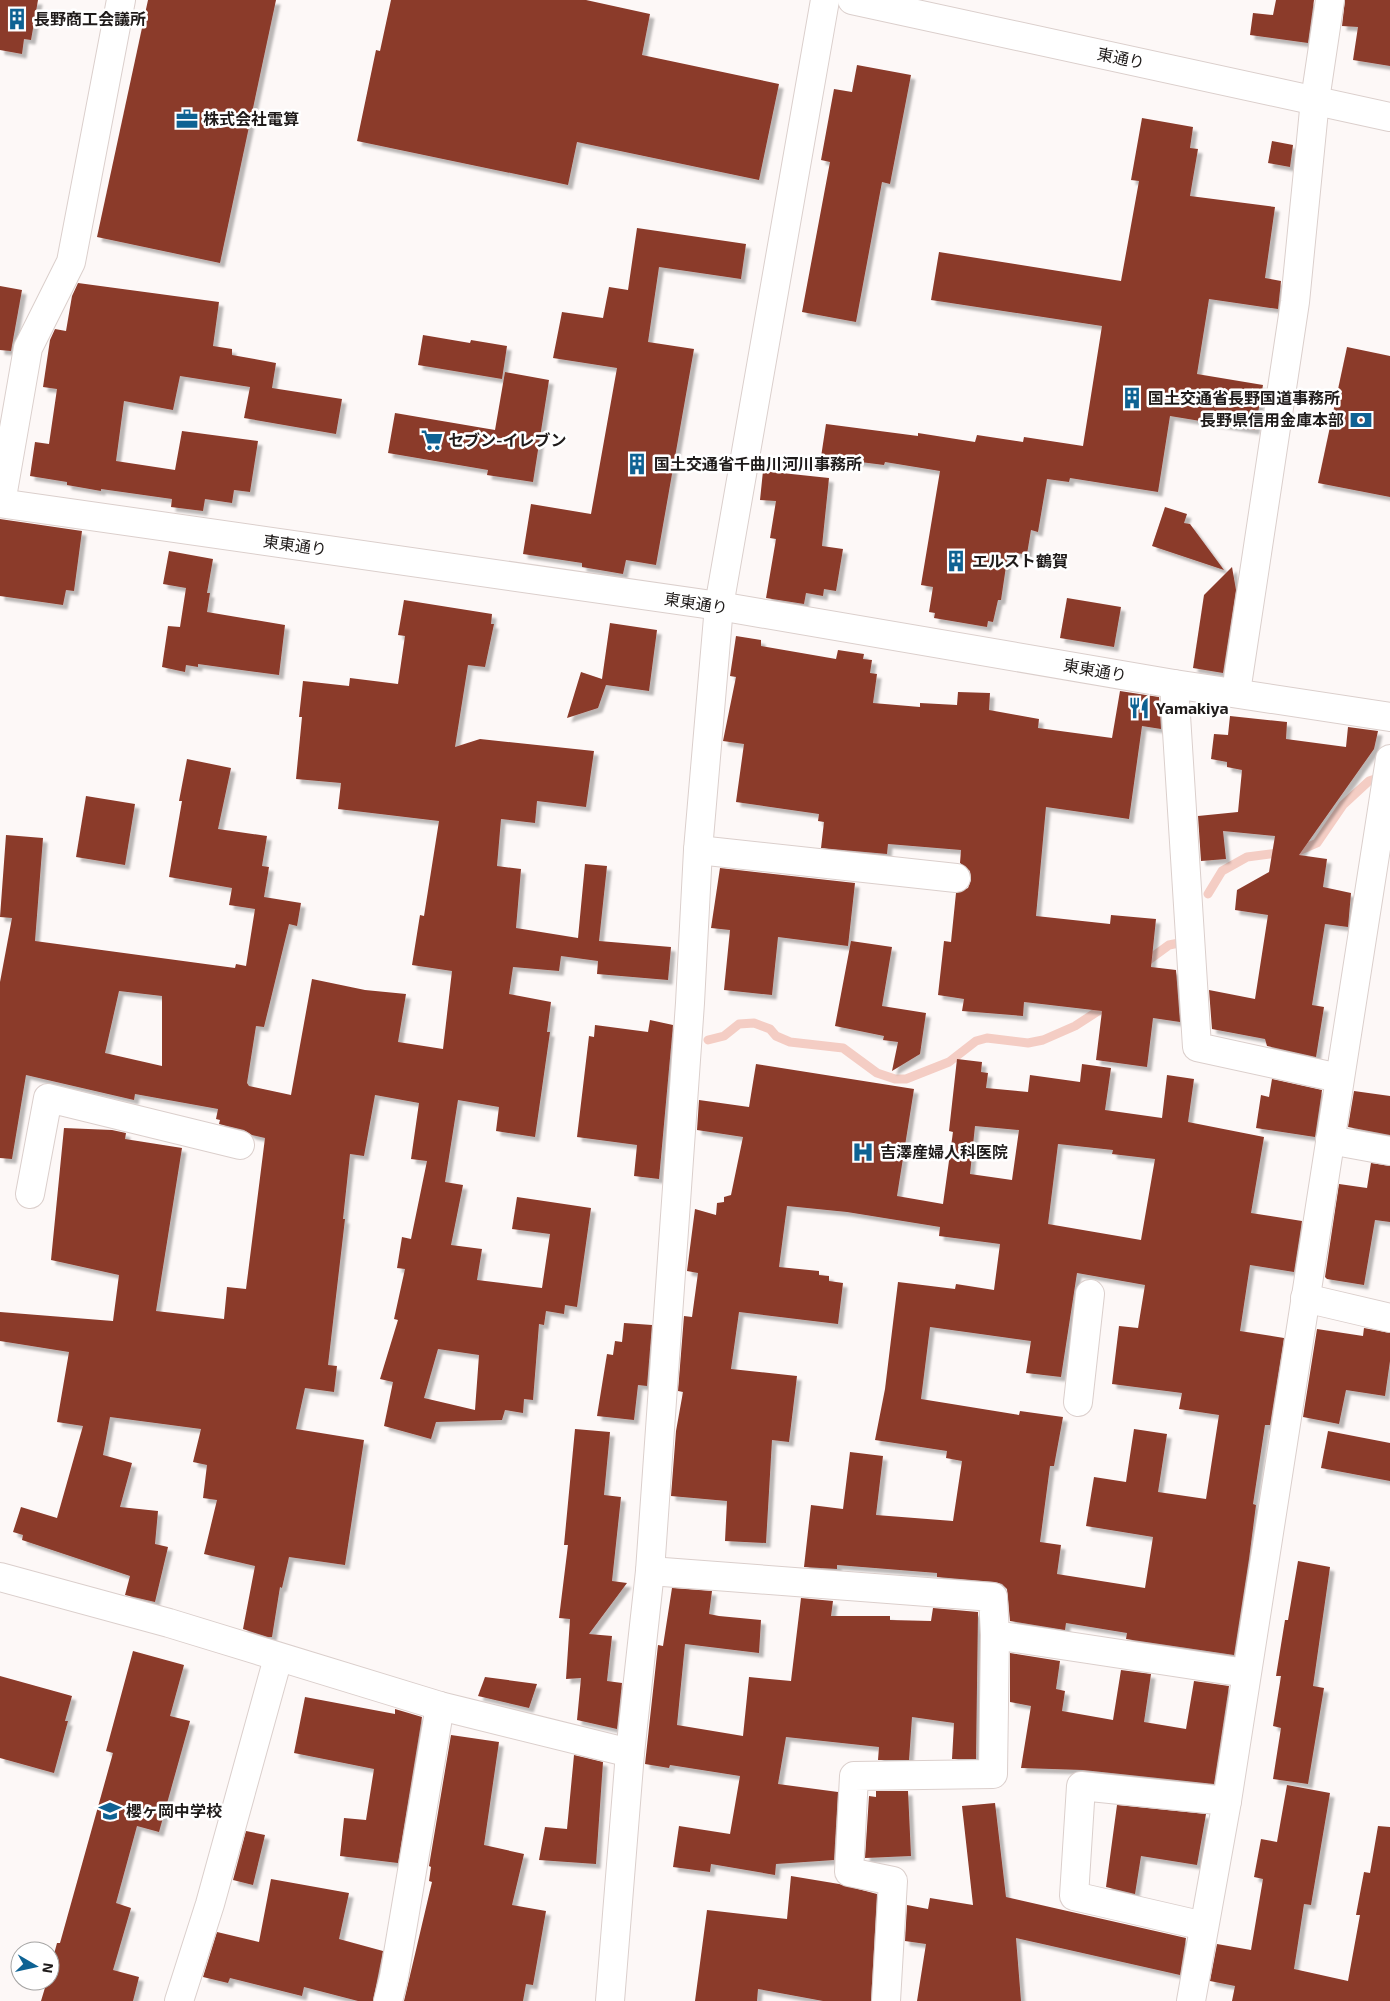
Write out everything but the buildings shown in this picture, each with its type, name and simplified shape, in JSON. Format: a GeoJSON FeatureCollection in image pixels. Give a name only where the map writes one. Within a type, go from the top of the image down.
{"type":"FeatureCollection","features":[{"type":"Feature","properties":{"kind":"street"},"geometry":{"type":"LineString","coordinates":[[0,503],[28,348],[71,262],[121,0]]}},
{"type":"Feature","properties":{"kind":"street"},"geometry":{"type":"LineString","coordinates":[[610,2001],[630,1753],[650,1571],[689,1013],[698,850],[719,606],[825,0]]}},
{"type":"Feature","properties":{"kind":"street","name":"東通り"},"geometry":{"type":"LineString","coordinates":[[852,0],[1390,117]]}},
{"type":"Feature","properties":{"kind":"street"},"geometry":{"type":"LineString","coordinates":[[1236,692],[1295,302],[1315,100],[1330,0]]}},
{"type":"Feature","properties":{"kind":"street","name":"東東通り"},"geometry":{"type":"LineString","coordinates":[[0,503],[719,606],[1174,684],[1390,717]]}},
{"type":"Feature","properties":{"kind":"street"},"geometry":{"type":"LineString","coordinates":[[1174,684],[1197,1047],[1339,1078]]}},
{"type":"Feature","properties":{"kind":"street"},"geometry":{"type":"LineString","coordinates":[[1191,2001],[1227,1801],[1304,1298],[1390,759]]}},
{"type":"Feature","properties":{"kind":"street"},"geometry":{"type":"LineString","coordinates":[[698,850],[956,878]]}},
{"type":"Feature","properties":{"kind":"street"},"geometry":{"type":"LineString","coordinates":[[30,1194],[48,1098],[240,1145]]}},
{"type":"Feature","properties":{"kind":"street"},"geometry":{"type":"LineString","coordinates":[[1330,1140],[1390,1151]]}},
{"type":"Feature","properties":{"kind":"street"},"geometry":{"type":"LineString","coordinates":[[1078,1402],[1090,1294]]}},
{"type":"Feature","properties":{"kind":"street"},"geometry":{"type":"LineString","coordinates":[[1304,1298],[1390,1318]]}},
{"type":"Feature","properties":{"kind":"street"},"geometry":{"type":"LineString","coordinates":[[650,1571],[993,1597],[995,1635],[993,1774],[854,1776],[849,1872],[893,1881],[886,2001]]}},
{"type":"Feature","properties":{"kind":"street"},"geometry":{"type":"LineString","coordinates":[[0,1577],[169,1623],[278,1658],[440,1706],[630,1753]]}},
{"type":"Feature","properties":{"kind":"street"},"geometry":{"type":"LineString","coordinates":[[995,1635],[1246,1674]]}},
{"type":"Feature","properties":{"kind":"street"},"geometry":{"type":"LineString","coordinates":[[179,2001],[210,1904],[278,1658]]}},
{"type":"Feature","properties":{"kind":"street"},"geometry":{"type":"LineString","coordinates":[[388,2001],[394,1977],[440,1706]]}},
{"type":"Feature","properties":{"kind":"street"},"geometry":{"type":"LineString","coordinates":[[1204,1926],[1074,1896],[1081,1786],[1227,1801]]}},
{"type":"Feature","properties":{"kind":"waterway"},"geometry":{"type":"LineString","coordinates":[[1208,894],[1222,871],[1247,857],[1301,850],[1317,843],[1343,805],[1369,781],[1378,778]]}},
{"type":"Feature","properties":{"kind":"waterway"},"geometry":{"type":"LineString","coordinates":[[1143,964],[1169,945],[1184,942]]}},
{"type":"Feature","properties":{"kind":"waterway"},"geometry":{"type":"LineString","coordinates":[[708,1040],[724,1036],[739,1024],[754,1023],[770,1029],[776,1036],[790,1042],[843,1048],[877,1073],[895,1079],[906,1079],[949,1062],[976,1041],[987,1038],[1028,1043],[1043,1040],[1075,1026],[1109,1004]]}},
{"type":"Feature","properties":{"kind":"place","name":"長野商工会議所"},"geometry":{"type":"Point","coordinates":[17,19]}},
{"type":"Feature","properties":{"kind":"place","name":"株式会社電算"},"geometry":{"type":"Point","coordinates":[187,119]}},
{"type":"Feature","properties":{"kind":"place","name":"国土交通省長野国道事務所"},"geometry":{"type":"Point","coordinates":[1132,398]}},
{"type":"Feature","properties":{"kind":"place","name":"長野県信用金庫本部"},"geometry":{"type":"Point","coordinates":[1361,420]}},
{"type":"Feature","properties":{"kind":"place","name":"セブン-イレブン"},"geometry":{"type":"Point","coordinates":[432,440]}},
{"type":"Feature","properties":{"kind":"place","name":"国土交通省千曲川河川事務所"},"geometry":{"type":"Point","coordinates":[637,464]}},
{"type":"Feature","properties":{"kind":"place","name":"エルスト鶴賀"},"geometry":{"type":"Point","coordinates":[956,561]}},
{"type":"Feature","properties":{"kind":"place","name":"Yamakiya"},"geometry":{"type":"Point","coordinates":[1139,708]}},
{"type":"Feature","properties":{"kind":"place","name":"吉澤産婦人科医院"},"geometry":{"type":"Point","coordinates":[863,1152]}},
{"type":"Feature","properties":{"kind":"place","name":"櫻ヶ岡中学校"},"geometry":{"type":"Point","coordinates":[110,1811]}}]}
